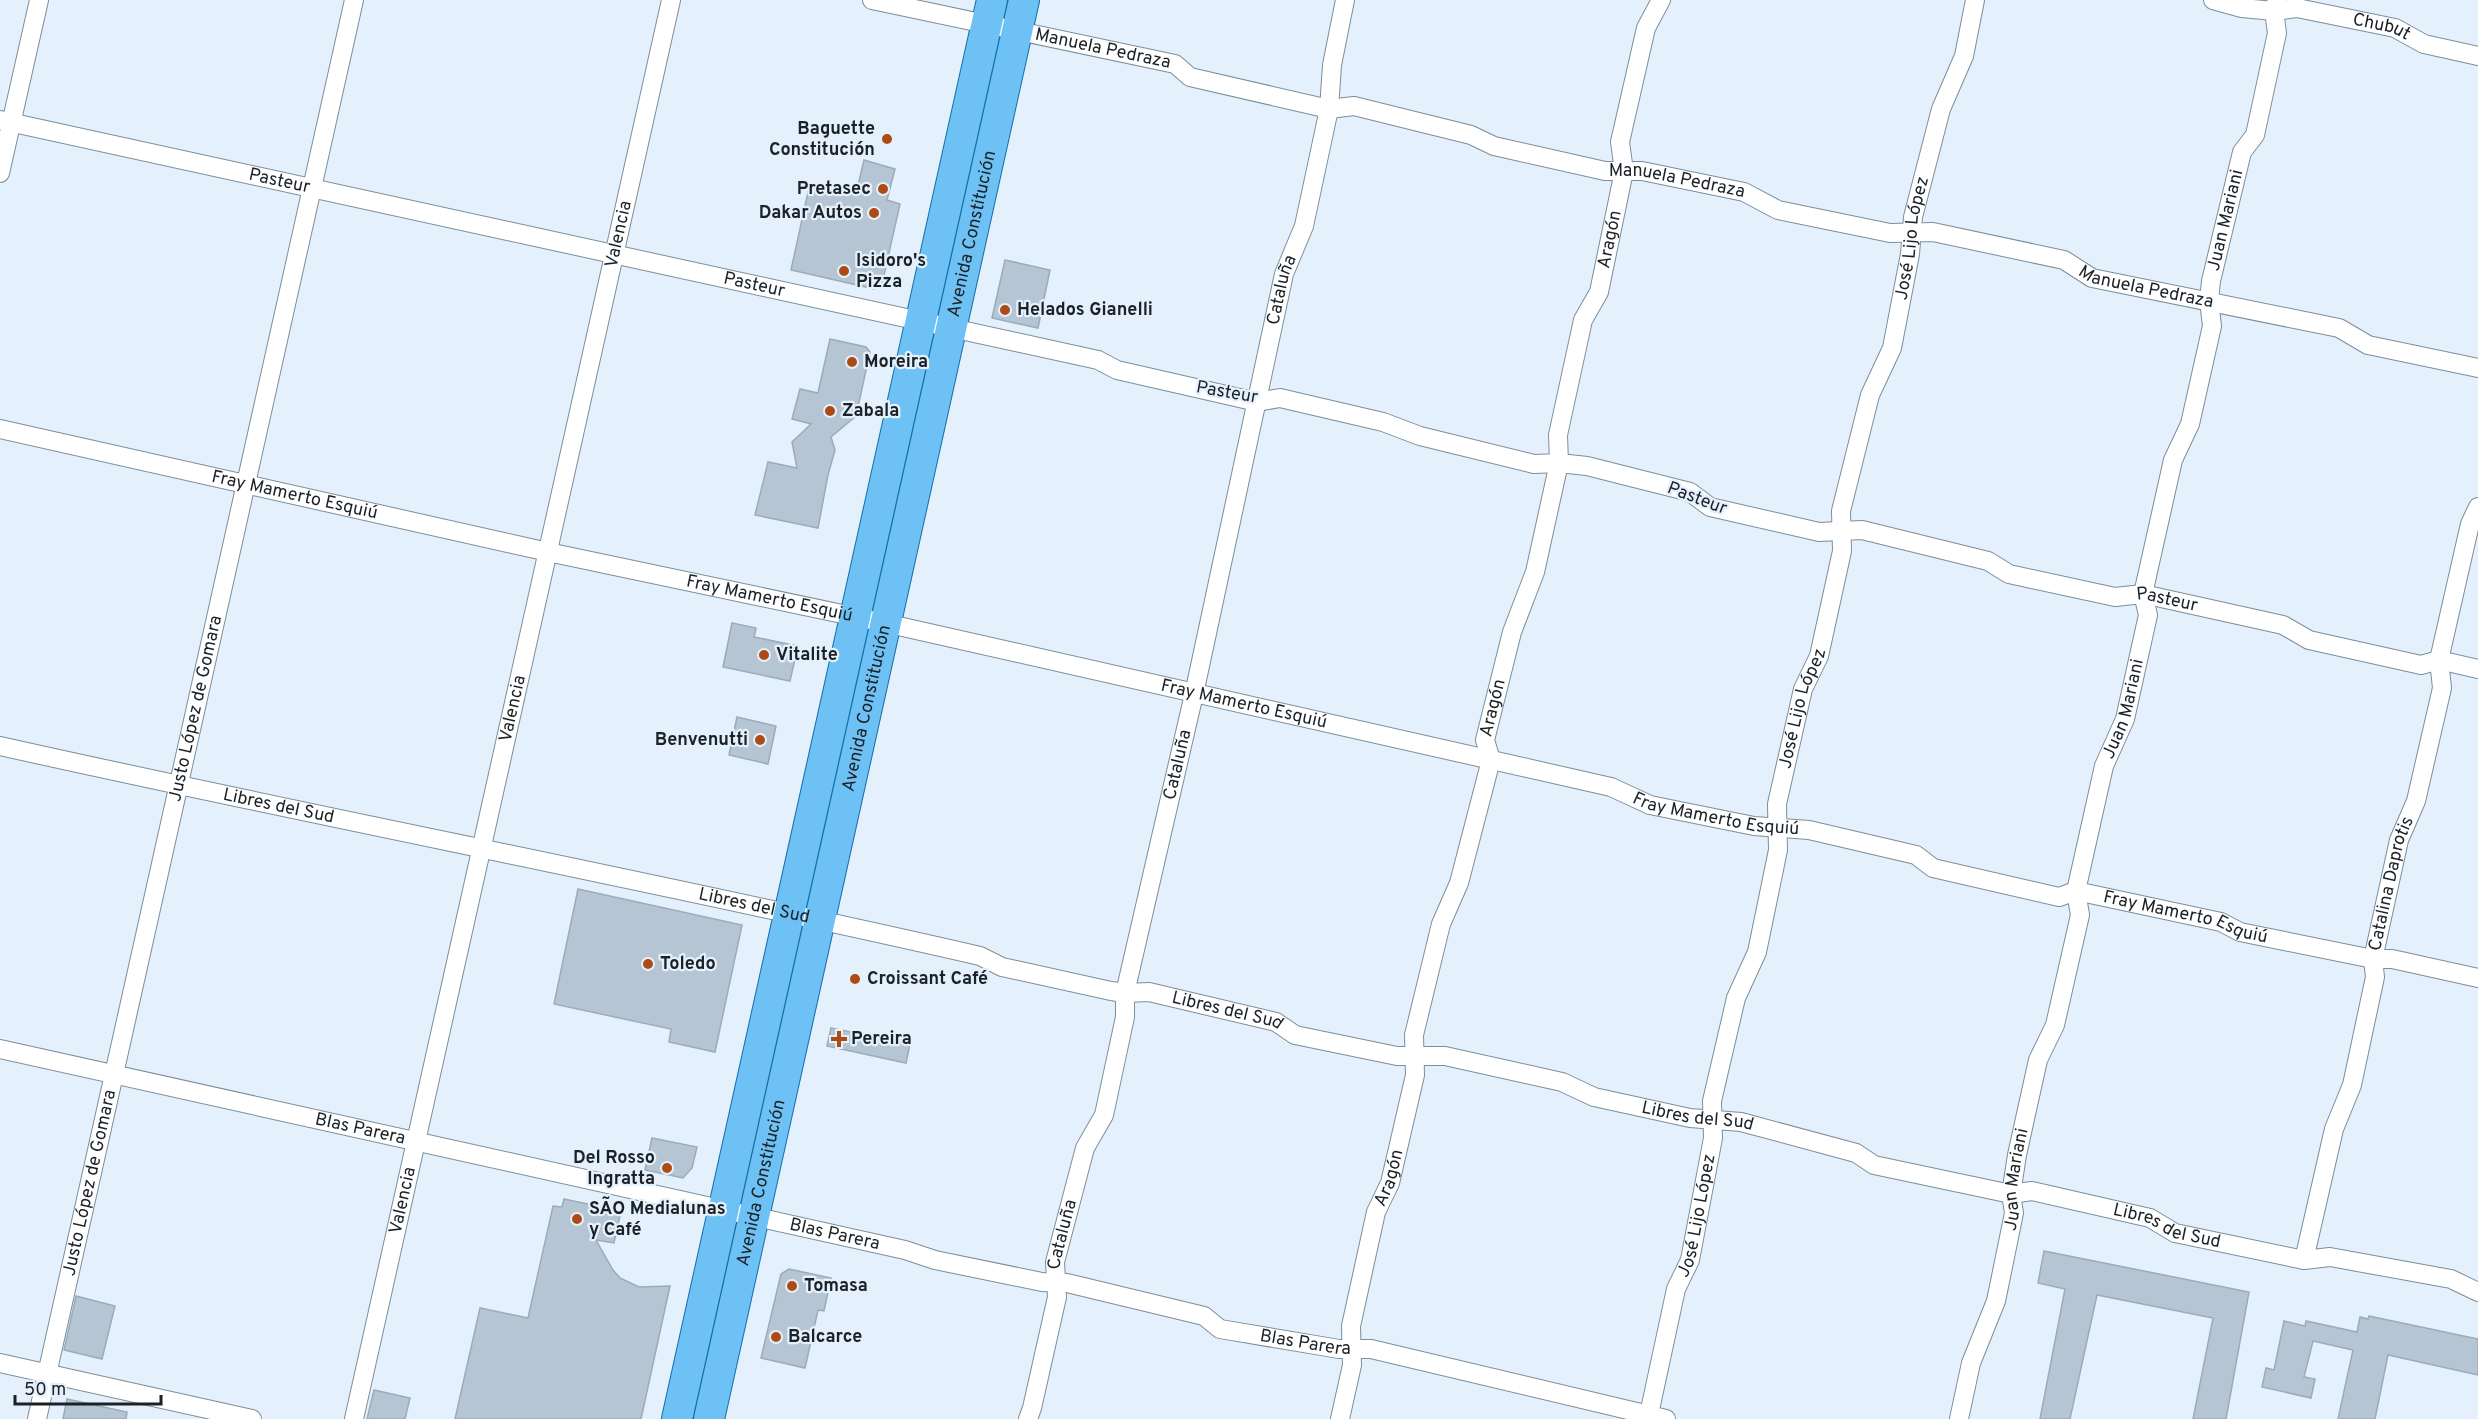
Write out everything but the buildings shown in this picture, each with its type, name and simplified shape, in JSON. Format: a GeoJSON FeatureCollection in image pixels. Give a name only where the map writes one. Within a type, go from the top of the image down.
{"type":"FeatureCollection","features":[{"type":"Feature","properties":{"kind":"main road","name":"Avenida Constitución"},"geometry":{"type":"LineString","coordinates":[[709,1419],[1024,0]]}},
{"type":"Feature","properties":{"kind":"main road","name":"Avenida Constitución"},"geometry":{"type":"LineString","coordinates":[[677,1419],[990,12]]}},
{"type":"Feature","properties":{"kind":"street"},"geometry":{"type":"LineString","coordinates":[[0,173],[6,121],[39,0]]}},
{"type":"Feature","properties":{"kind":"street","name":"Justo López de Gomara"},"geometry":{"type":"LineString","coordinates":[[37,1419],[354,0]]}},
{"type":"Feature","properties":{"kind":"street","name":"Valencia"},"geometry":{"type":"LineString","coordinates":[[354,1419],[671,0]]}},
{"type":"Feature","properties":{"kind":"street","name":"Manuela Pedraza"},"geometry":{"type":"LineString","coordinates":[[872,0],[990,12],[1017,30],[1175,64],[1190,77],[1329,109],[1354,106],[1471,135],[1494,146],[1605,171],[1642,171],[1744,192],[1778,210],[1890,233],[1934,232],[2064,260],[2092,278],[2339,327],[2368,345],[2478,368]]}},
{"type":"Feature","properties":{"kind":"street","name":"Cataluña"},"geometry":{"type":"LineString","coordinates":[[1028,1419],[1057,1297],[1055,1262],[1085,1148],[1104,1114],[1125,1017],[1125,993],[1194,694],[1284,274],[1304,226],[1329,109],[1332,65],[1345,0]]}},
{"type":"Feature","properties":{"kind":"street","name":"Aragón"},"geometry":{"type":"LineString","coordinates":[[1340,1419],[1352,1365],[1351,1326],[1376,1212],[1390,1183],[1415,1074],[1414,1035],[1441,924],[1459,883],[1491,760],[1485,740],[1512,632],[1535,572],[1559,463],[1558,435],[1583,320],[1599,292],[1624,171],[1620,142],[1646,28],[1661,0]]}},
{"type":"Feature","properties":{"kind":"street","name":"José Lijo López"},"geometry":{"type":"LineString","coordinates":[[1647,1417],[1676,1289],[1690,1260],[1713,1138],[1712,1101],[1736,998],[1757,952],[1778,850],[1777,804],[1803,689],[1819,656],[1842,550],[1841,512],[1870,395],[1892,348],[1910,254],[1913,217],[1941,109],[1964,56],[1975,0]]}},
{"type":"Feature","properties":{"kind":"street","name":"Chubut"},"geometry":{"type":"LineString","coordinates":[[2213,0],[2242,8],[2276,6],[2297,8],[2395,28],[2424,44],[2478,56]]}},
{"type":"Feature","properties":{"kind":"street","name":"Juan Mariani"},"geometry":{"type":"LineString","coordinates":[[1959,1419],[1971,1363],[1996,1301],[2014,1213],[2011,1194],[2038,1060],[2055,1025],[2080,915],[2076,891],[2104,766],[2125,719],[2148,615],[2143,594],[2173,460],[2190,424],[2210,337],[2212,326],[2209,300],[2211,281],[2242,152],[2255,135],[2277,33],[2276,6]]}},
{"type":"Feature","properties":{"kind":"street","name":"Pasteur"},"geometry":{"type":"LineString","coordinates":[[6,121],[1098,360],[1117,370],[1257,402],[1280,398],[1383,422],[1420,436],[1534,464],[1559,463],[1587,466],[1690,492],[1710,507],[1819,532],[1862,530],[1873,532],[1988,561],[2009,574],[2115,597],[2143,594],[2283,625],[2309,640],[2421,665],[2439,660],[2478,669]]}},
{"type":"Feature","properties":{"kind":"street","name":"Fray Mamerto Esquiú"},"geometry":{"type":"LineString","coordinates":[[0,429],[548,552],[885,623],[1611,787],[1650,805],[1754,826],[1809,830],[1916,855],[1934,868],[2059,897],[2076,891],[2221,922],[2240,932],[2373,959],[2392,959],[2478,978]]}},
{"type":"Feature","properties":{"kind":"street","name":"Catalina Daprotis"},"geometry":{"type":"LineString","coordinates":[[2304,1260],[2334,1129],[2352,1085],[2375,977],[2373,959],[2399,840],[2416,801],[2442,688],[2439,660],[2470,524],[2478,507]]}},
{"type":"Feature","properties":{"kind":"street","name":"Libres del Sud"},"geometry":{"type":"LineString","coordinates":[[0,746],[178,786],[820,919],[980,956],[1002,967],[1125,993],[1149,992],[1275,1022],[1295,1035],[1397,1056],[1445,1056],[1562,1082],[1594,1097],[1690,1118],[1741,1122],[1856,1153],[1874,1165],[2011,1194],[2032,1191],[2043,1193],[2150,1218],[2175,1233],[2304,1260],[2330,1257],[2451,1280],[2478,1292]]}},
{"type":"Feature","properties":{"kind":"street","name":"Blas Parera"},"geometry":{"type":"LineString","coordinates":[[0,1049],[905,1250],[935,1260],[1042,1282],[1067,1283],[1204,1316],[1220,1329],[1339,1349],[1371,1349],[1647,1417],[1666,1419]]}},
{"type":"Feature","properties":{"kind":"street"},"geometry":{"type":"LineString","coordinates":[[0,1363],[252,1419]]}},
{"type":"Feature","properties":{"kind":"shaded area"},"geometry":{"type":"Polygon","coordinates":[[[929,350],[932,350],[878,592],[876,592],[929,350]]]}},
{"type":"Feature","properties":{"kind":"shaded area"},"geometry":{"type":"Polygon","coordinates":[[[861,647],[868,648],[815,886],[808,884],[861,647]]]}},
{"type":"Feature","properties":{"kind":"shaded area"},"geometry":{"type":"Polygon","coordinates":[[[795,941],[802,943],[747,1188],[741,1187],[795,941]]]}},
{"type":"Feature","properties":{"kind":"shaded area"},"geometry":{"type":"Polygon","coordinates":[[[729,1242],[735,1243],[696,1419],[689,1419],[729,1242]]]}},
{"type":"Feature","properties":{"kind":"place","name":"Baguette Constitución"},"geometry":{"type":"Point","coordinates":[887,139]}},
{"type":"Feature","properties":{"kind":"place","name":"Pretasec"},"geometry":{"type":"Point","coordinates":[883,189]}},
{"type":"Feature","properties":{"kind":"place","name":"Dakar Autos"},"geometry":{"type":"Point","coordinates":[874,213]}},
{"type":"Feature","properties":{"kind":"place","name":"Isidoro's Pizza"},"geometry":{"type":"Point","coordinates":[844,271]}},
{"type":"Feature","properties":{"kind":"place","name":"Helados Gianelli"},"geometry":{"type":"Point","coordinates":[1005,310]}},
{"type":"Feature","properties":{"kind":"place","name":"Moreira"},"geometry":{"type":"Point","coordinates":[852,362]}},
{"type":"Feature","properties":{"kind":"place","name":"Zabala"},"geometry":{"type":"Point","coordinates":[830,411]}},
{"type":"Feature","properties":{"kind":"place","name":"Vitalite"},"geometry":{"type":"Point","coordinates":[764,655]}},
{"type":"Feature","properties":{"kind":"place","name":"Benvenutti"},"geometry":{"type":"Point","coordinates":[760,740]}},
{"type":"Feature","properties":{"kind":"place","name":"Toledo"},"geometry":{"type":"Point","coordinates":[648,964]}},
{"type":"Feature","properties":{"kind":"place","name":"Croissant Café"},"geometry":{"type":"Point","coordinates":[855,979]}},
{"type":"Feature","properties":{"kind":"place","name":"Pereira"},"geometry":{"type":"Point","coordinates":[839,1039]}},
{"type":"Feature","properties":{"kind":"place","name":"Del Rosso Ingratta"},"geometry":{"type":"Point","coordinates":[667,1168]}},
{"type":"Feature","properties":{"kind":"place","name":"SÃO Medialunas y Café"},"geometry":{"type":"Point","coordinates":[577,1219]}},
{"type":"Feature","properties":{"kind":"place","name":"Tomasa"},"geometry":{"type":"Point","coordinates":[792,1286]}},
{"type":"Feature","properties":{"kind":"place","name":"Balcarce"},"geometry":{"type":"Point","coordinates":[776,1337]}}]}
